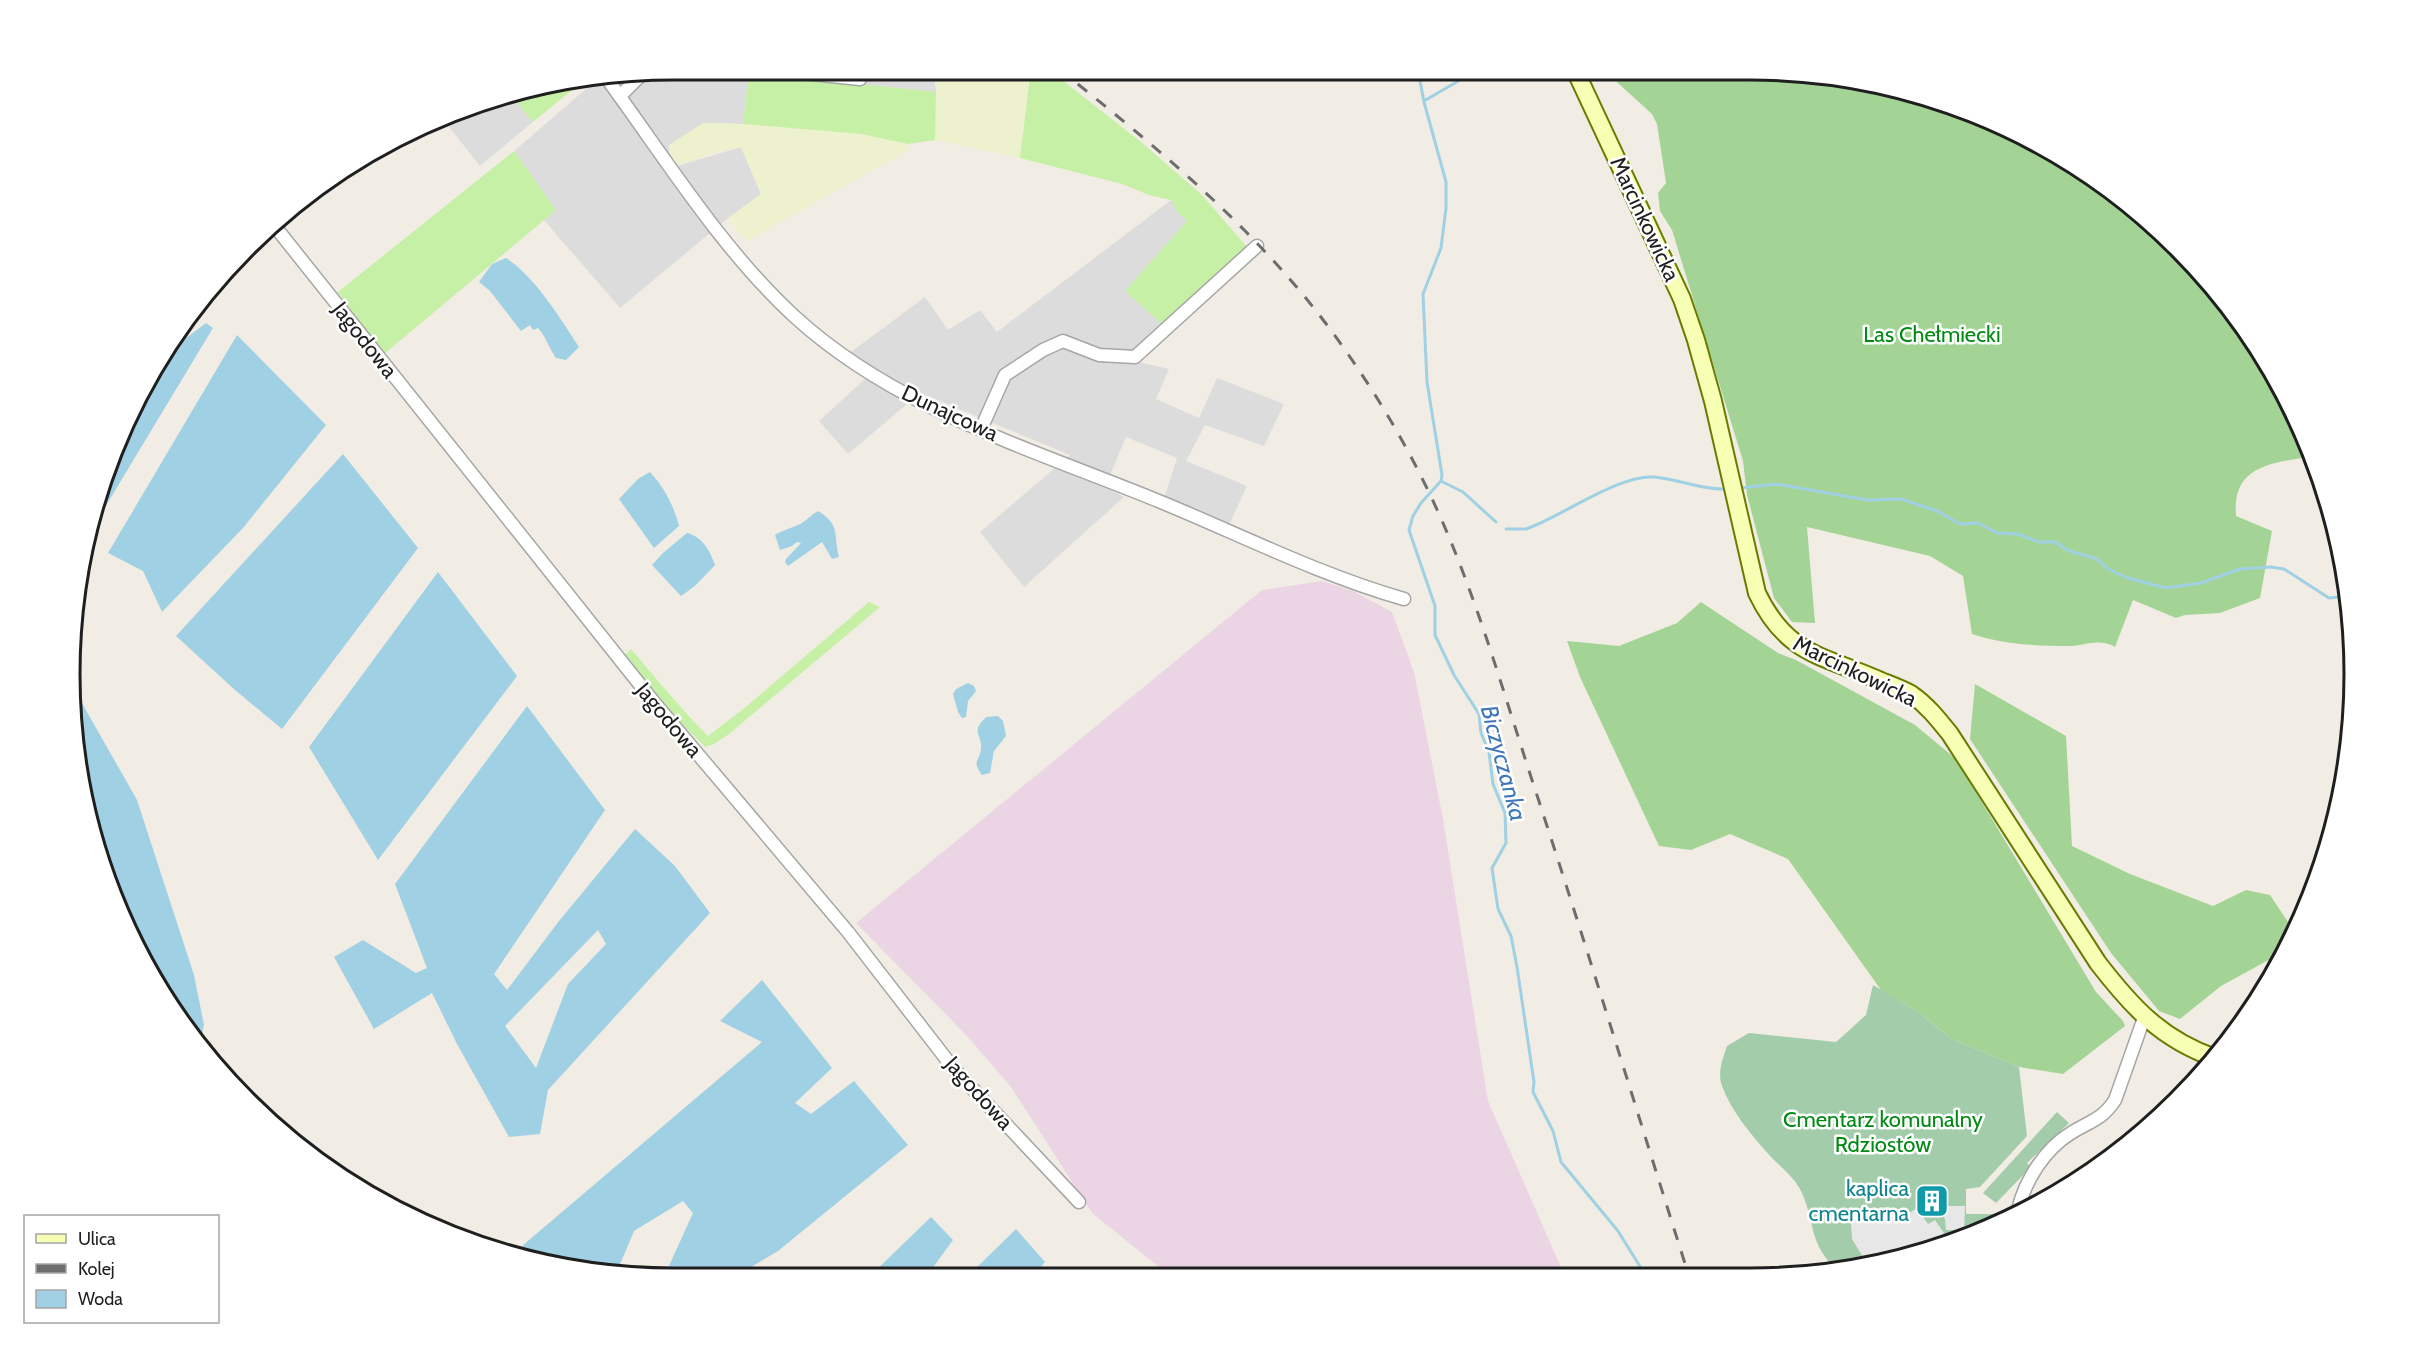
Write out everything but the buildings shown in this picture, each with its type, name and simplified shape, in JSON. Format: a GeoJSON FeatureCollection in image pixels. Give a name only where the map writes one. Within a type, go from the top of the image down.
{"type":"FeatureCollection","features":[{"type":"Feature","properties":{"kind":"street","name":"Marcinkowicka"},"geometry":{"type":"LineString","coordinates":[[1580,80],[1678,291],[1696,340],[1713,401],[1757,593],[1768,617],[1784,635],[1803,649],[1909,693],[1929,708],[1956,743],[2098,963],[2144,1018],[2183,1045],[2206,1054]]}},
{"type":"Feature","properties":{"kind":"street"},"geometry":{"type":"LineString","coordinates":[[620,96],[635,81]]}},
{"type":"Feature","properties":{"kind":"street","name":"Dunajcowa"},"geometry":{"type":"LineString","coordinates":[[611,84],[757,281],[795,318],[840,354],[916,401],[1320,570],[1404,599]]}},
{"type":"Feature","properties":{"kind":"street","name":"Jagodowa"},"geometry":{"type":"LineString","coordinates":[[278,230],[653,701],[848,932],[954,1068],[1079,1202]]}},
{"type":"Feature","properties":{"kind":"street"},"geometry":{"type":"LineString","coordinates":[[981,429],[1005,375],[1042,350],[1063,341],[1099,355],[1135,357],[1257,246]]}},
{"type":"Feature","properties":{"kind":"street"},"geometry":{"type":"LineString","coordinates":[[2022,1202],[2034,1173],[2051,1149],[2072,1132],[2092,1123],[2109,1110],[2115,1100],[2144,1018]]}},
{"type":"Feature","properties":{"kind":"shaded area"},"geometry":{"type":"Polygon","coordinates":[[[748,80],[743,124],[703,123],[677,166],[741,147],[761,194],[727,219],[620,308],[544,220],[556,210],[514,151],[589,86],[635,81],[748,80]]]}},
{"type":"Feature","properties":{"kind":"shaded area"},"geometry":{"type":"Polygon","coordinates":[[[824,80],[934,80],[936,92],[824,80]]]}},
{"type":"Feature","properties":{"kind":"shaded area"},"geometry":{"type":"Polygon","coordinates":[[[516,101],[533,122],[480,166],[447,125],[516,101]]]}},
{"type":"Feature","properties":{"kind":"shaded area"},"geometry":{"type":"Polygon","coordinates":[[[1171,200],[1188,222],[1125,291],[1163,325],[1129,360],[1169,369],[1156,399],[1199,418],[1217,378],[1284,404],[1264,446],[1205,425],[1186,461],[1247,486],[1229,525],[1164,498],[1177,458],[1126,437],[1105,487],[1124,497],[1024,587],[980,532],[1070,455],[920,393],[848,454],[819,421],[875,370],[851,352],[925,297],[948,330],[980,310],[997,332],[1171,200]]]}},
{"type":"Feature","properties":{"kind":"shaded area"},"geometry":{"type":"Polygon","coordinates":[[[1322,581],[1353,591],[1392,612],[1414,672],[1443,819],[1488,1101],[1561,1268],[1160,1268],[1092,1213],[1011,1087],[968,1037],[856,923],[1262,590],[1322,581]]]}},
{"type":"Feature","properties":{"kind":"shaded area"},"geometry":{"type":"Polygon","coordinates":[[[1946,1206],[1965,1206],[1964,1227],[1954,1231],[1946,1230],[1945,1219],[1940,1210],[1946,1206]]]}},
{"type":"Feature","properties":{"kind":"shaded area"},"geometry":{"type":"Polygon","coordinates":[[[1850,1208],[1877,1209],[1883,1215],[1906,1215],[1917,1208],[1928,1224],[1935,1220],[1944,1233],[1904,1247],[1863,1257],[1852,1239],[1850,1208]]]}},
{"type":"Feature","properties":{"kind":"green space"},"geometry":{"type":"Polygon","coordinates":[[[748,80],[824,80],[936,92],[935,140],[908,144],[862,134],[743,124],[748,80]]]}},
{"type":"Feature","properties":{"kind":"green space"},"geometry":{"type":"Polygon","coordinates":[[[937,80],[1030,80],[1020,158],[935,140],[937,80]]]}},
{"type":"Feature","properties":{"kind":"green space"},"geometry":{"type":"Polygon","coordinates":[[[1030,80],[1062,80],[1141,142],[1201,194],[1248,248],[1163,325],[1125,291],[1187,221],[1177,212],[1171,200],[1149,195],[1122,184],[1020,158],[1030,80]]]}},
{"type":"Feature","properties":{"kind":"green space","name":"Las Chełmiecki"},"geometry":{"type":"Polygon","coordinates":[[[1615,80],[1789,81],[1866,91],[1941,111],[1978,125],[2048,159],[2112,202],[2171,253],[2222,312],[2265,377],[2304,458],[2267,465],[2256,470],[2240,487],[2236,500],[2236,516],[2272,531],[2260,598],[2220,613],[2185,615],[2176,618],[2133,600],[2115,647],[2102,643],[2065,646],[2006,642],[1972,634],[1963,576],[1930,556],[1807,527],[1815,623],[1792,622],[1774,598],[1747,495],[1743,461],[1672,230],[1660,211],[1658,193],[1666,183],[1657,124],[1652,114],[1615,80]]]}},
{"type":"Feature","properties":{"kind":"green space"},"geometry":{"type":"Polygon","coordinates":[[[574,88],[533,122],[516,101],[574,88]]]}},
{"type":"Feature","properties":{"kind":"green space"},"geometry":{"type":"Polygon","coordinates":[[[703,123],[862,134],[908,144],[909,150],[747,241],[727,219],[761,194],[741,147],[711,154],[677,166],[669,152],[669,145],[703,123]]]}},
{"type":"Feature","properties":{"kind":"green space"},"geometry":{"type":"Polygon","coordinates":[[[514,151],[556,210],[383,355],[338,292],[514,151]]]}},
{"type":"Feature","properties":{"kind":"green space"},"geometry":{"type":"Polygon","coordinates":[[[869,602],[880,607],[729,734],[705,747],[672,714],[624,656],[631,649],[708,736],[869,602]]]}},
{"type":"Feature","properties":{"kind":"green space"},"geometry":{"type":"Polygon","coordinates":[[[1701,602],[1778,653],[1796,660],[1915,725],[1956,759],[2096,992],[2125,1026],[2063,1074],[2019,1067],[1952,1039],[1917,1011],[1881,990],[1788,859],[1730,834],[1691,850],[1659,846],[1580,677],[1567,641],[1619,646],[1677,623],[1701,602]]]}},
{"type":"Feature","properties":{"kind":"green space"},"geometry":{"type":"Polygon","coordinates":[[[1975,684],[2066,736],[2072,846],[2130,874],[2213,906],[2246,890],[2270,895],[2289,923],[2271,959],[2221,986],[2180,1019],[2159,1011],[2111,953],[1970,739],[1975,684]]]}},
{"type":"Feature","properties":{"kind":"green space","name":"Cmentarz komunalny Rdziostów"},"geometry":{"type":"Polygon","coordinates":[[[1873,985],[1917,1011],[1952,1039],[2019,1067],[2027,1136],[1980,1187],[1966,1189],[1966,1214],[1996,1214],[1941,1236],[1904,1247],[1829,1262],[1817,1242],[1802,1193],[1792,1178],[1758,1142],[1737,1115],[1722,1086],[1720,1071],[1727,1046],[1749,1033],[1836,1042],[1866,1015],[1873,985]]]}},
{"type":"Feature","properties":{"kind":"green space"},"geometry":{"type":"Polygon","coordinates":[[[2057,1112],[2069,1123],[2027,1163],[2031,1167],[1996,1203],[1983,1193],[2057,1112]]]}},
{"type":"Feature","properties":{"kind":"water"},"geometry":{"type":"Polygon","coordinates":[[[506,258],[537,287],[579,347],[566,360],[556,358],[538,328],[533,330],[530,325],[521,331],[490,291],[479,282],[492,264],[506,258]]]}},
{"type":"Feature","properties":{"kind":"water"},"geometry":{"type":"Polygon","coordinates":[[[206,323],[213,328],[103,511],[125,446],[141,411],[159,376],[180,343],[206,323]]]}},
{"type":"Feature","properties":{"kind":"water"},"geometry":{"type":"Polygon","coordinates":[[[237,335],[326,425],[243,528],[162,612],[143,571],[108,553],[237,335]]]}},
{"type":"Feature","properties":{"kind":"water"},"geometry":{"type":"Polygon","coordinates":[[[343,454],[418,548],[282,729],[176,636],[343,454]]]}},
{"type":"Feature","properties":{"kind":"water"},"geometry":{"type":"Polygon","coordinates":[[[650,472],[668,497],[679,526],[654,548],[619,499],[638,479],[650,472]]]}},
{"type":"Feature","properties":{"kind":"water"},"geometry":{"type":"Polygon","coordinates":[[[818,511],[833,526],[839,557],[832,559],[822,542],[788,566],[786,559],[801,543],[797,542],[780,550],[775,535],[800,524],[818,511]]]}},
{"type":"Feature","properties":{"kind":"water"},"geometry":{"type":"Polygon","coordinates":[[[687,533],[705,545],[715,565],[695,586],[681,596],[652,565],[687,533]]]}},
{"type":"Feature","properties":{"kind":"water"},"geometry":{"type":"Polygon","coordinates":[[[438,572],[517,676],[378,860],[309,747],[438,572]]]}},
{"type":"Feature","properties":{"kind":"water"},"geometry":{"type":"Polygon","coordinates":[[[968,683],[974,686],[976,691],[968,701],[966,717],[962,718],[953,694],[956,689],[968,683]]]}},
{"type":"Feature","properties":{"kind":"water"},"geometry":{"type":"Polygon","coordinates":[[[81,701],[137,800],[194,975],[204,1025],[202,1035],[159,970],[125,901],[111,864],[91,789],[81,701]]]}},
{"type":"Feature","properties":{"kind":"water"},"geometry":{"type":"Polygon","coordinates":[[[527,706],[605,810],[494,974],[507,990],[559,921],[635,829],[675,866],[710,913],[548,1090],[540,1134],[509,1137],[457,1044],[432,993],[374,1029],[334,957],[363,940],[416,973],[427,968],[395,884],[527,706]],[[598,930],[505,1026],[536,1068],[568,984],[606,944],[598,930]]]}},
{"type":"Feature","properties":{"kind":"water"},"geometry":{"type":"Polygon","coordinates":[[[998,716],[1003,721],[1006,736],[994,751],[990,773],[982,775],[977,764],[981,748],[979,726],[986,717],[998,716]]]}},
{"type":"Feature","properties":{"kind":"water"},"geometry":{"type":"Polygon","coordinates":[[[762,980],[832,1068],[795,1103],[811,1114],[854,1081],[908,1145],[778,1251],[749,1268],[668,1268],[693,1213],[683,1201],[634,1231],[620,1264],[558,1256],[524,1248],[522,1246],[762,1042],[720,1021],[762,980]]]}},
{"type":"Feature","properties":{"kind":"water"},"geometry":{"type":"Polygon","coordinates":[[[931,1217],[953,1240],[934,1266],[936,1268],[878,1268],[931,1217]]]}},
{"type":"Feature","properties":{"kind":"water"},"geometry":{"type":"Polygon","coordinates":[[[1016,1229],[1045,1262],[1040,1268],[976,1268],[1016,1229]]]}},
{"type":"Feature","properties":{"kind":"waterway","name":"Biczyczanka"},"geometry":{"type":"LineString","coordinates":[[1420,80],[1446,182],[1446,208],[1441,248],[1423,294],[1427,382],[1442,475],[1441,481],[1421,503],[1413,516],[1409,530],[1435,606],[1435,635],[1454,675],[1479,714],[1481,733],[1489,752],[1493,784],[1505,813],[1506,843],[1492,868],[1498,909],[1511,936],[1517,967],[1534,1082],[1533,1092],[1553,1131],[1561,1162],[1618,1231],[1641,1268]]}},
{"type":"Feature","properties":{"kind":"waterway"},"geometry":{"type":"LineString","coordinates":[[1424,101],[1460,80]]}},
{"type":"Feature","properties":{"kind":"waterway"},"geometry":{"type":"LineString","coordinates":[[1506,529],[1526,529],[1610,488],[1641,478],[1663,478],[1722,489]]}},
{"type":"Feature","properties":{"kind":"waterway"},"geometry":{"type":"LineString","coordinates":[[1441,481],[1463,492],[1496,522]]}},
{"type":"Feature","properties":{"kind":"waterway"},"geometry":{"type":"LineString","coordinates":[[1741,488],[1776,484],[1867,500],[1901,499],[1937,511],[1960,524],[1978,523],[1997,533],[2018,534],[2039,542],[2055,542],[2069,551],[2097,559],[2108,569],[2128,578],[2166,588],[2201,583],[2240,569],[2271,567],[2284,569],[2329,598],[2339,597]]}},
{"type":"Feature","properties":{"kind":"railway"},"geometry":{"type":"LineString","coordinates":[[1072,80],[1174,164],[1247,233],[1281,269],[1343,347],[1385,411],[1410,455],[1443,523],[1480,618],[1686,1268]]}},
{"type":"Feature","properties":{"kind":"place","name":"kaplica cmentarna"},"geometry":{"type":"Point","coordinates":[1932,1201]}}]}
